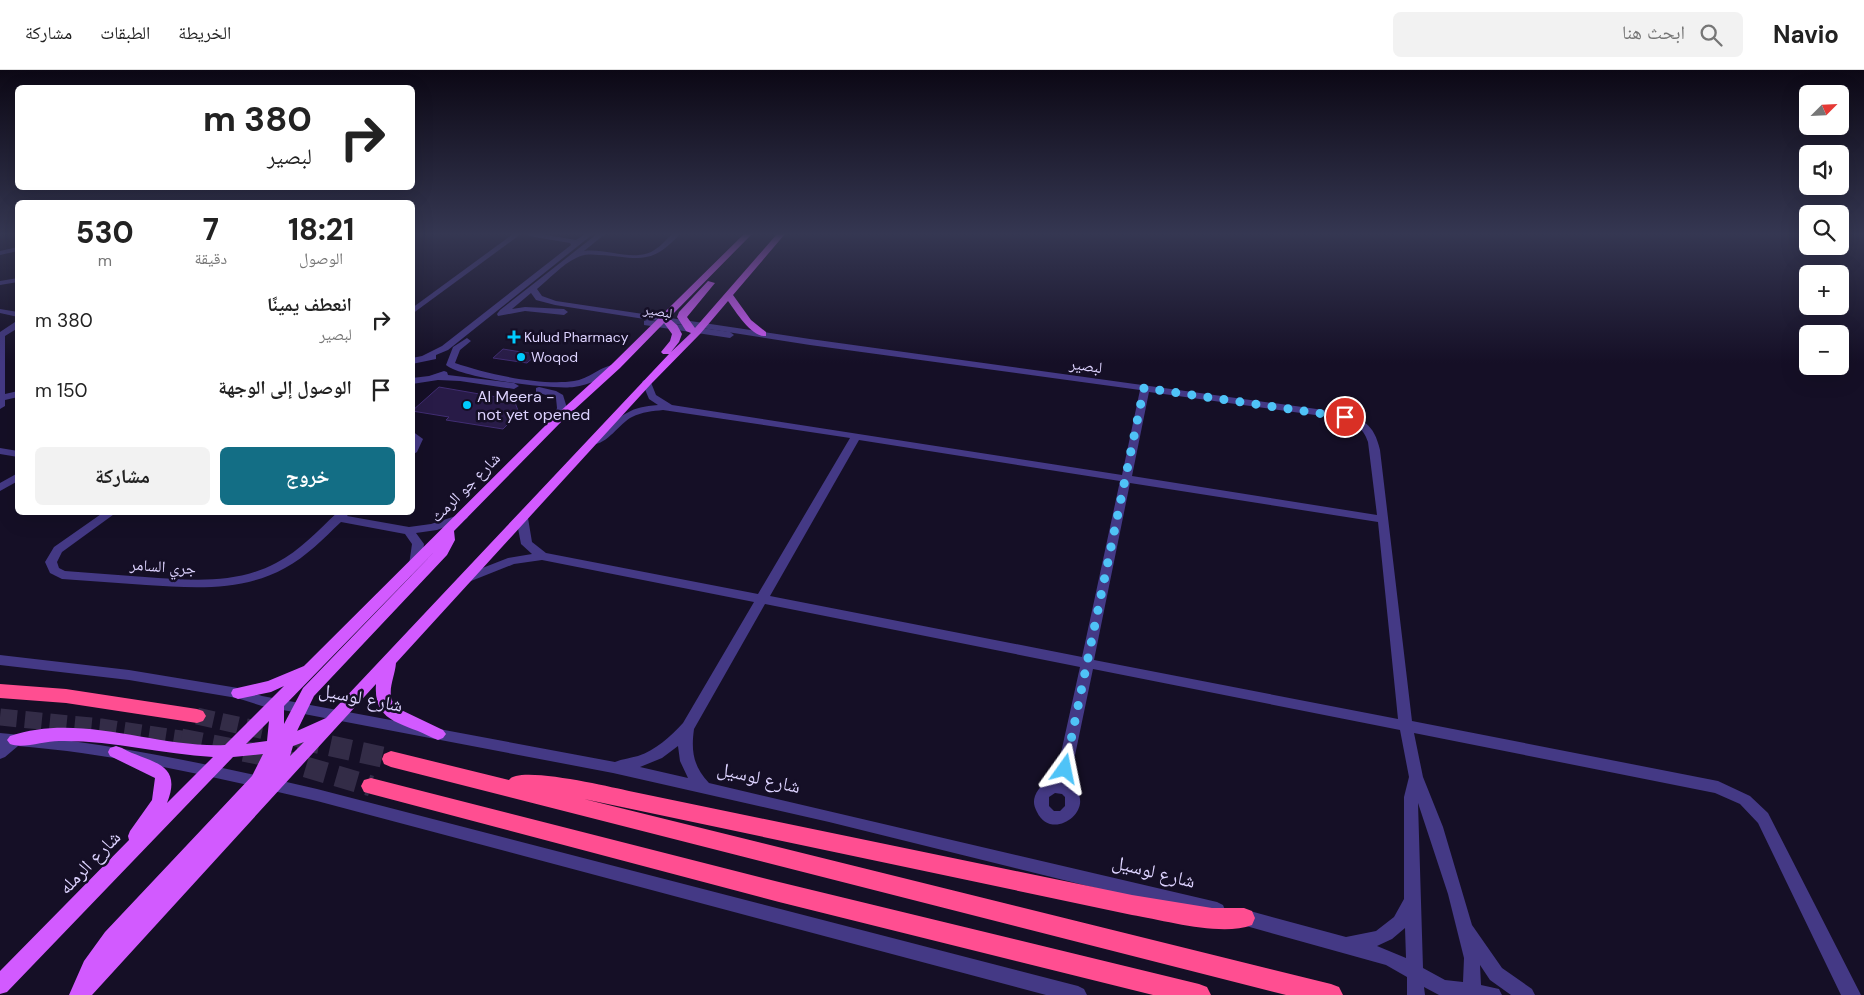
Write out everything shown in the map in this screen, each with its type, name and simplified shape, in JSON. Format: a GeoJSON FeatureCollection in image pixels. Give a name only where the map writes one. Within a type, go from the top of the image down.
{"type":"FeatureCollection","features":[{"type":"Feature","properties":{"kind":"highway"},"geometry":{"type":"LineString","coordinates":[[0,691],[66,696],[197,716]]}},
{"type":"Feature","properties":{"kind":"highway"},"geometry":{"type":"LineString","coordinates":[[391,759],[1331,995]]}},
{"type":"Feature","properties":{"kind":"highway"},"geometry":{"type":"LineString","coordinates":[[494,784],[547,784],[588,791],[712,815],[1076,894],[1193,916],[1244,918]]}},
{"type":"Feature","properties":{"kind":"highway"},"geometry":{"type":"LineString","coordinates":[[370,786],[779,892],[1199,995]]}},
{"type":"Feature","properties":{"kind":"main road","name":"شارع جو الرمث"},"geometry":{"type":"LineString","coordinates":[[210,770],[559,418],[616,366],[705,277]]}},
{"type":"Feature","properties":{"kind":"main road"},"geometry":{"type":"LineString","coordinates":[[701,328],[689,328],[682,317],[684,312],[717,277]]}},
{"type":"Feature","properties":{"kind":"main road"},"geometry":{"type":"LineString","coordinates":[[78,995],[91,967],[112,938],[266,783],[339,715],[647,382],[701,328],[744,277]]}},
{"type":"Feature","properties":{"kind":"main road"},"geometry":{"type":"LineString","coordinates":[[728,296],[748,322],[763,334]]}},
{"type":"Feature","properties":{"kind":"main road"},"geometry":{"type":"LineString","coordinates":[[592,442],[601,421],[677,341],[678,335],[675,328],[660,321]]}},
{"type":"Feature","properties":{"kind":"main road"},"geometry":{"type":"LineString","coordinates":[[266,783],[272,757],[299,708],[320,679],[442,552],[449,540],[448,530]]}},
{"type":"Feature","properties":{"kind":"main road"},"geometry":{"type":"LineString","coordinates":[[238,693],[271,686],[289,679],[320,660]]}},
{"type":"Feature","properties":{"kind":"main road"},"geometry":{"type":"LineString","coordinates":[[390,660],[382,693],[384,706],[392,714],[422,725],[438,734]]}},
{"type":"Feature","properties":{"kind":"main road"},"geometry":{"type":"LineString","coordinates":[[276,704],[280,744]]}},
{"type":"Feature","properties":{"kind":"main road"},"geometry":{"type":"LineString","coordinates":[[8,740],[39,734],[65,733],[192,749],[251,750],[280,744],[314,730],[339,715]]}},
{"type":"Feature","properties":{"kind":"main road"},"geometry":{"type":"LineString","coordinates":[[116,752],[127,760],[156,769],[163,776],[164,782],[159,804],[133,840],[128,853]]}},
{"type":"Feature","properties":{"kind":"main road","name":"شارع الرمله"},"geometry":{"type":"LineString","coordinates":[[0,985],[210,770]]}},
{"type":"Feature","properties":{"kind":"main road"},"geometry":{"type":"LineString","coordinates":[[0,975],[30,953]]}},
{"type":"Feature","properties":{"kind":"street"},"geometry":{"type":"LineString","coordinates":[[415,310],[459,277]]}},
{"type":"Feature","properties":{"kind":"street"},"geometry":{"type":"LineString","coordinates":[[418,359],[449,345],[534,277]]}},
{"type":"Feature","properties":{"kind":"street"},"geometry":{"type":"LineString","coordinates":[[438,377],[447,371],[456,349],[549,277]]}},
{"type":"Feature","properties":{"kind":"street"},"geometry":{"type":"LineString","coordinates":[[0,283],[15,280]]}},
{"type":"Feature","properties":{"kind":"street","name":"لبصير"},"geometry":{"type":"LineString","coordinates":[[533,290],[539,298],[546,301],[660,321]]}},
{"type":"Feature","properties":{"kind":"street","name":"لبصير"},"geometry":{"type":"LineString","coordinates":[[501,314],[542,309],[685,322]]}},
{"type":"Feature","properties":{"kind":"street"},"geometry":{"type":"LineString","coordinates":[[0,311],[15,315]]}},
{"type":"Feature","properties":{"kind":"street"},"geometry":{"type":"LineString","coordinates":[[0,321],[15,317]]}},
{"type":"Feature","properties":{"kind":"street"},"geometry":{"type":"LineString","coordinates":[[0,326],[15,324]]}},
{"type":"Feature","properties":{"kind":"street"},"geometry":{"type":"LineString","coordinates":[[15,325],[0,335],[1,402],[15,395]]}},
{"type":"Feature","properties":{"kind":"street","name":"لبصير"},"geometry":{"type":"LineString","coordinates":[[675,328],[701,328],[763,334],[810,342]]}},
{"type":"Feature","properties":{"kind":"street","name":"لبصير"},"geometry":{"type":"LineString","coordinates":[[701,328],[1338,415],[1358,422],[1372,436],[1382,519]]}},
{"type":"Feature","properties":{"kind":"street"},"geometry":{"type":"LineString","coordinates":[[418,359],[439,357],[468,370],[560,386],[584,382],[616,366]]}},
{"type":"Feature","properties":{"kind":"street"},"geometry":{"type":"LineString","coordinates":[[415,385],[438,377],[460,378],[553,393],[561,400],[559,418]]}},
{"type":"Feature","properties":{"kind":"street"},"geometry":{"type":"LineString","coordinates":[[415,381],[423,381]]}},
{"type":"Feature","properties":{"kind":"street"},"geometry":{"type":"LineString","coordinates":[[647,382],[652,397],[669,407]]}},
{"type":"Feature","properties":{"kind":"street"},"geometry":{"type":"LineString","coordinates":[[1061,788],[1144,388]]}},
{"type":"Feature","properties":{"kind":"street"},"geometry":{"type":"LineString","coordinates":[[592,442],[608,434],[628,416],[646,410],[669,407],[1382,519],[1406,726],[1416,777],[1435,827],[1472,958],[1470,994]]}},
{"type":"Feature","properties":{"kind":"street"},"geometry":{"type":"LineString","coordinates":[[613,767],[632,764],[662,752],[688,728],[856,436]]}},
{"type":"Feature","properties":{"kind":"street"},"geometry":{"type":"LineString","coordinates":[[0,451],[15,455]]}},
{"type":"Feature","properties":{"kind":"street"},"geometry":{"type":"LineString","coordinates":[[0,489],[15,478]]}},
{"type":"Feature","properties":{"kind":"street"},"geometry":{"type":"LineString","coordinates":[[0,489],[15,483]]}},
{"type":"Feature","properties":{"kind":"street","name":"جري السامر"},"geometry":{"type":"LineString","coordinates":[[108,515],[58,550],[51,562],[54,570],[62,574],[143,581],[208,585],[231,583],[263,574],[281,565],[342,515],[409,531],[462,517]]}},
{"type":"Feature","properties":{"kind":"street"},"geometry":{"type":"LineString","coordinates":[[522,518],[527,544],[542,556]]}},
{"type":"Feature","properties":{"kind":"street"},"geometry":{"type":"LineString","coordinates":[[409,531],[418,544],[414,565]]}},
{"type":"Feature","properties":{"kind":"street"},"geometry":{"type":"LineString","coordinates":[[466,579],[512,561],[542,556],[1718,787],[1740,797],[1755,808],[1767,824],[1846,987],[1852,995]]}},
{"type":"Feature","properties":{"kind":"street","name":"شارع لوسيل"},"geometry":{"type":"LineString","coordinates":[[0,660],[110,673],[238,693],[276,704],[613,767],[1142,890],[1384,956],[1443,988],[1470,994],[1493,995]]}},
{"type":"Feature","properties":{"kind":"street"},"geometry":{"type":"LineString","coordinates":[[688,728],[684,747],[686,761],[693,774],[705,788]]}},
{"type":"Feature","properties":{"kind":"street"},"geometry":{"type":"LineString","coordinates":[[0,753],[8,740],[116,752],[210,770],[1078,995]]}},
{"type":"Feature","properties":{"kind":"street"},"geometry":{"type":"LineString","coordinates":[[1416,777],[1411,797],[1412,901],[1416,995]]}},
{"type":"Feature","properties":{"kind":"street"},"geometry":{"type":"LineString","coordinates":[[1342,944],[1369,940],[1393,930],[1404,919],[1412,901]]}},
{"type":"Feature","properties":{"kind":"street"},"geometry":{"type":"LineString","coordinates":[[1462,920],[1496,974],[1526,995]]}},
{"type":"Feature","properties":{"kind":"street"},"geometry":{"type":"LineString","coordinates":[[1416,972],[1424,995]]}},
{"type":"Feature","properties":{"kind":"building","name":"Woqod"},"geometry":{"type":"Polygon","coordinates":[[[503,349],[537,354],[527,363],[493,358],[503,349]]]}},
{"type":"Feature","properties":{"kind":"building","name":"Al Meera - not yet opened"},"geometry":{"type":"Polygon","coordinates":[[[439,387],[514,400],[519,413],[503,429],[446,420],[449,417],[415,411],[415,408],[439,387]]]}},
{"type":"Feature","properties":{"kind":"tunnel"},"geometry":{"type":"LineString","coordinates":[[197,716],[305,740]]}},
{"type":"Feature","properties":{"kind":"tunnel"},"geometry":{"type":"LineString","coordinates":[[0,717],[101,727],[188,740]]}},
{"type":"Feature","properties":{"kind":"tunnel"},"geometry":{"type":"LineString","coordinates":[[181,739],[268,756],[371,786]]}},
{"type":"Feature","properties":{"kind":"tunnel"},"geometry":{"type":"LineString","coordinates":[[299,739],[391,759]]}},
{"type":"Feature","properties":{"kind":"place","name":"Kulud Pharmacy"},"geometry":{"type":"Point","coordinates":[514,337]}},
{"type":"Feature","properties":{"kind":"place","name":"Woqod"},"geometry":{"type":"Point","coordinates":[521,357]}},
{"type":"Feature","properties":{"kind":"place","name":"Al Meera - not yet opened"},"geometry":{"type":"Point","coordinates":[467,405]}},
{"type":"Feature","properties":{"kind":"route"},"geometry":{"type":"LineString","coordinates":[[1065,769],[1144,388],[1345,417]]}}]}
